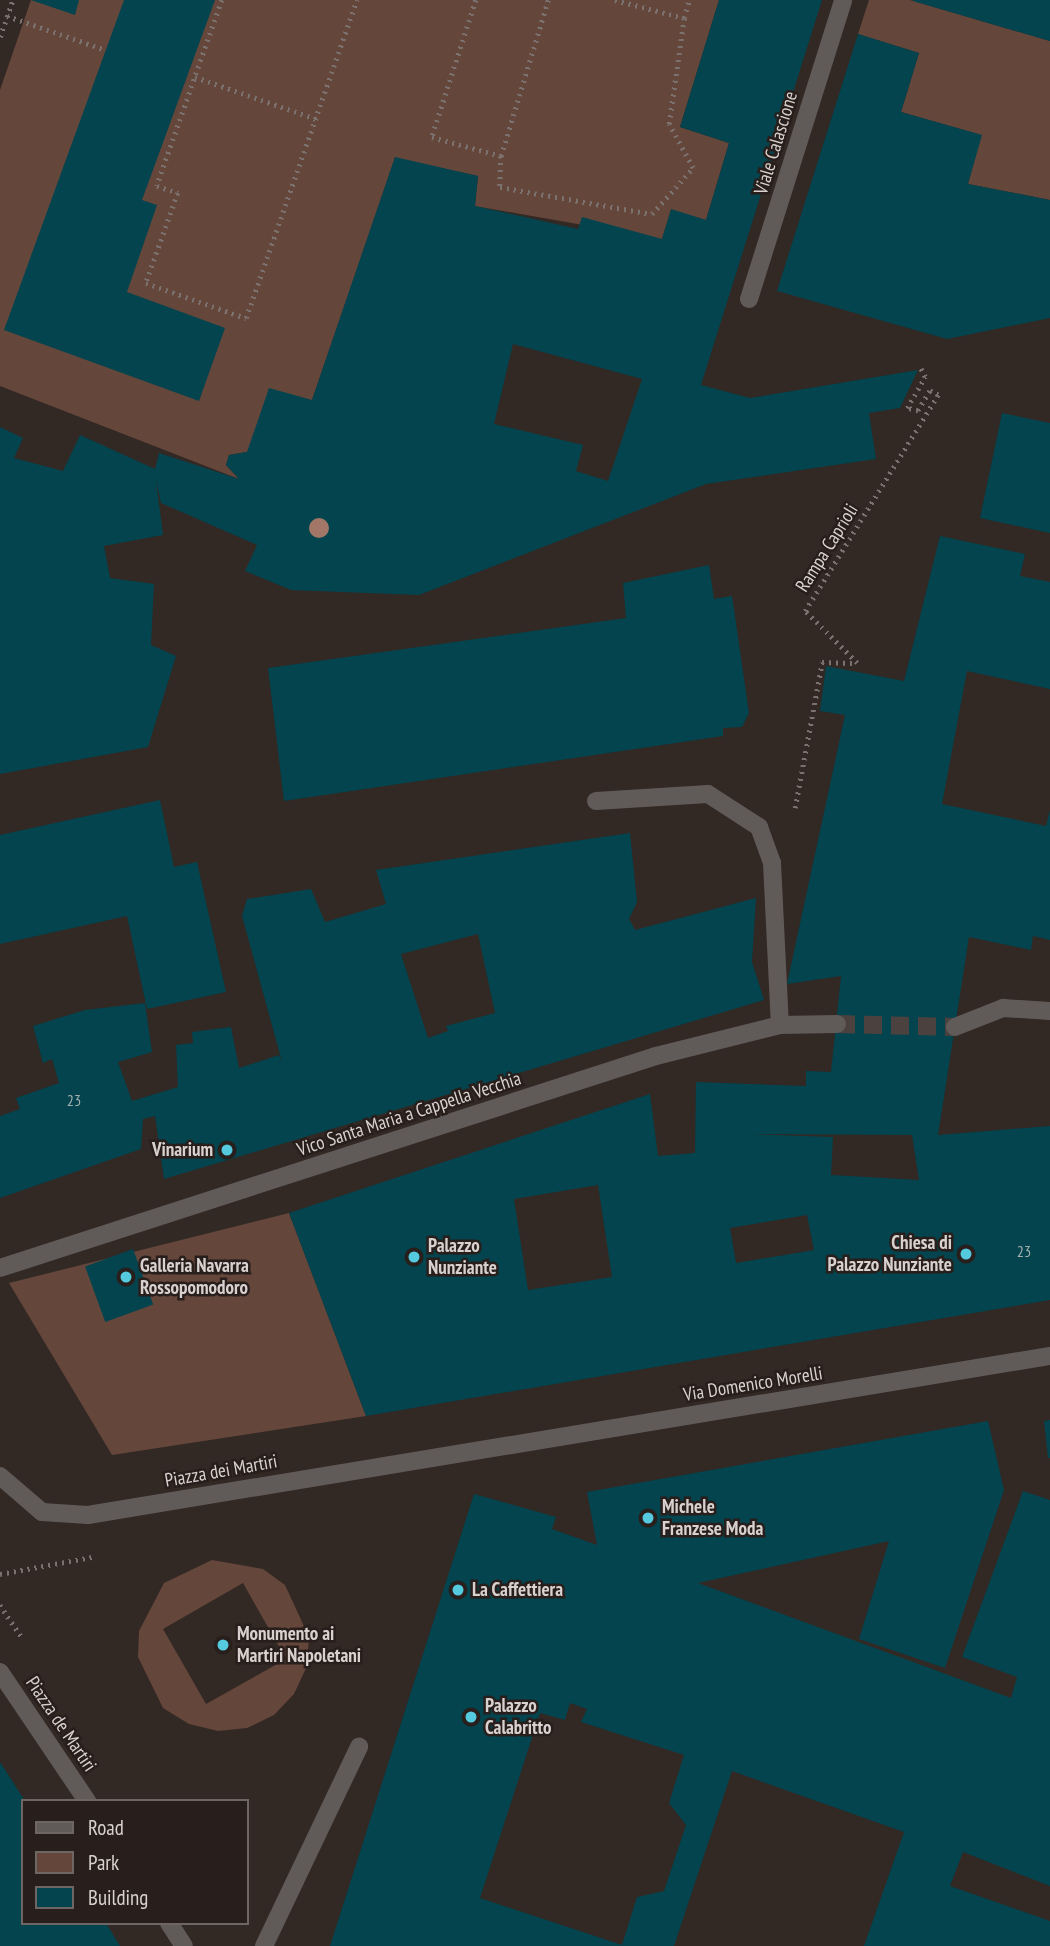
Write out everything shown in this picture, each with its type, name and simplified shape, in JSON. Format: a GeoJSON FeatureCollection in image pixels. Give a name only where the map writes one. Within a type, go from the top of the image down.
{"type":"FeatureCollection","features":[{"type":"Feature","properties":{"kind":"street","name":"Viale Calascione"},"geometry":{"type":"LineString","coordinates":[[749,299],[843,0]]}},
{"type":"Feature","properties":{"kind":"street"},"geometry":{"type":"LineString","coordinates":[[597,801],[708,794],[760,827],[772,863],[780,1025]]}},
{"type":"Feature","properties":{"kind":"street"},"geometry":{"type":"LineString","coordinates":[[955,1027],[1003,1008],[1050,1011]]}},
{"type":"Feature","properties":{"kind":"street","name":"Vico Santa Maria a Cappella Vecchia"},"geometry":{"type":"LineString","coordinates":[[0,1268],[656,1056],[780,1025],[837,1024]]}},
{"type":"Feature","properties":{"kind":"street","name":"Via Domenico Morelli"},"geometry":{"type":"LineString","coordinates":[[463,1452],[1050,1356]]}},
{"type":"Feature","properties":{"kind":"street","name":"Piazza dei Martiri"},"geometry":{"type":"LineString","coordinates":[[0,1476],[42,1512],[88,1515],[463,1452]]}},
{"type":"Feature","properties":{"kind":"street","name":"Piazza de Martiri"},"geometry":{"type":"LineString","coordinates":[[0,1672],[86,1799]]}},
{"type":"Feature","properties":{"kind":"street"},"geometry":{"type":"LineString","coordinates":[[264,1946],[359,1747]]}},
{"type":"Feature","properties":{"kind":"street"},"geometry":{"type":"LineString","coordinates":[[170,1925],[184,1946]]}},
{"type":"Feature","properties":{"kind":"path"},"geometry":{"type":"LineString","coordinates":[[0,37],[13,0]]}},
{"type":"Feature","properties":{"kind":"path"},"geometry":{"type":"LineString","coordinates":[[222,0],[157,186],[178,193],[146,283],[246,318],[357,0]]}},
{"type":"Feature","properties":{"kind":"path"},"geometry":{"type":"LineString","coordinates":[[477,0],[432,137],[500,156]]}},
{"type":"Feature","properties":{"kind":"path"},"geometry":{"type":"LineString","coordinates":[[548,0],[500,156],[500,187],[652,214],[693,168],[669,124],[689,0]]}},
{"type":"Feature","properties":{"kind":"path"},"geometry":{"type":"LineString","coordinates":[[615,0],[684,19]]}},
{"type":"Feature","properties":{"kind":"path"},"geometry":{"type":"LineString","coordinates":[[7,16],[106,50]]}},
{"type":"Feature","properties":{"kind":"path"},"geometry":{"type":"LineString","coordinates":[[195,77],[316,118]]}},
{"type":"Feature","properties":{"kind":"path","name":"Rampa Caprioli"},"geometry":{"type":"LineString","coordinates":[[792,823],[822,662],[857,663],[804,611],[938,395],[930,391],[918,411],[907,408],[925,377],[920,366]]}},
{"type":"Feature","properties":{"kind":"green space"},"geometry":{"type":"Polygon","coordinates":[[[31,0],[719,0],[680,127],[729,143],[706,220],[671,210],[662,239],[475,206],[478,176],[395,158],[312,400],[247,452],[229,455],[226,465],[239,479],[0,386],[0,90],[31,0]]]}},
{"type":"Feature","properties":{"kind":"green space"},"geometry":{"type":"Polygon","coordinates":[[[869,0],[910,0],[1050,41],[1050,200],[968,184],[981,135],[901,112],[919,53],[858,34],[869,0]]]}},
{"type":"Feature","properties":{"kind":"green space"},"geometry":{"type":"Polygon","coordinates":[[[289,1213],[366,1416],[112,1455],[9,1283],[289,1213]]]}},
{"type":"Feature","properties":{"kind":"green space"},"geometry":{"type":"Polygon","coordinates":[[[212,1560],[263,1569],[285,1585],[309,1637],[307,1666],[294,1694],[274,1715],[247,1728],[218,1731],[189,1724],[163,1708],[138,1657],[139,1631],[164,1583],[212,1560]],[[243,1583],[163,1629],[206,1704],[286,1659],[243,1583]]]}},
{"type":"Feature","properties":{"kind":"building"},"geometry":{"type":"Polygon","coordinates":[[[31,0],[79,0],[75,15],[31,0]]]}},
{"type":"Feature","properties":{"kind":"building"},"geometry":{"type":"Polygon","coordinates":[[[124,0],[215,0],[142,200],[157,205],[127,292],[225,328],[199,401],[4,330],[124,0]]]}},
{"type":"Feature","properties":{"kind":"building"},"geometry":{"type":"Polygon","coordinates":[[[719,0],[822,0],[701,385],[750,398],[918,370],[900,408],[869,413],[876,459],[706,484],[419,595],[291,590],[245,571],[257,545],[161,503],[156,480],[163,535],[104,546],[110,578],[154,584],[151,645],[176,656],[148,747],[0,774],[0,427],[23,438],[14,458],[63,471],[80,435],[155,469],[159,453],[239,479],[226,465],[229,455],[247,452],[269,388],[312,400],[395,157],[478,176],[475,206],[578,229],[582,217],[662,239],[671,209],[706,220],[729,143],[680,127],[719,0]],[[513,344],[494,424],[583,445],[576,471],[608,481],[642,379],[513,344]]]}},
{"type":"Feature","properties":{"kind":"building"},"geometry":{"type":"Polygon","coordinates":[[[1050,0],[1050,41],[913,1],[1050,0]]]}},
{"type":"Feature","properties":{"kind":"building"},"geometry":{"type":"Polygon","coordinates":[[[858,34],[919,53],[901,112],[982,135],[968,184],[1050,200],[1050,318],[947,339],[777,291],[858,34]]]}},
{"type":"Feature","properties":{"kind":"building"},"geometry":{"type":"Polygon","coordinates":[[[1002,413],[1050,423],[1050,533],[980,518],[1002,413]]]}},
{"type":"Feature","properties":{"kind":"building"},"geometry":{"type":"Polygon","coordinates":[[[940,536],[1025,554],[1020,576],[1050,582],[1050,689],[967,671],[942,804],[1046,826],[1050,810],[1050,940],[1033,936],[1031,950],[969,937],[938,1135],[1050,1126],[1050,1300],[366,1416],[289,1213],[650,1094],[658,1156],[695,1153],[696,1082],[806,1086],[806,1071],[831,1072],[841,976],[787,984],[845,715],[820,711],[826,666],[904,681],[940,536]],[[751,1134],[833,1137],[831,1175],[919,1180],[912,1135],[751,1134]],[[598,1185],[514,1199],[528,1290],[612,1277],[598,1185]],[[807,1215],[730,1228],[736,1263],[814,1250],[807,1215]]]}},
{"type":"Feature","properties":{"kind":"building"},"geometry":{"type":"Polygon","coordinates":[[[709,565],[714,599],[732,596],[749,713],[742,727],[723,728],[723,736],[284,801],[268,668],[626,618],[623,583],[709,565]]]}},
{"type":"Feature","properties":{"kind":"building"},"geometry":{"type":"Polygon","coordinates":[[[160,800],[174,867],[197,862],[226,992],[147,1009],[127,916],[0,944],[0,835],[160,800]]]}},
{"type":"Feature","properties":{"kind":"building"},"geometry":{"type":"Polygon","coordinates":[[[630,833],[637,902],[629,919],[635,930],[756,898],[752,962],[764,1000],[164,1179],[155,1116],[143,1119],[141,1149],[0,1198],[0,1116],[20,1109],[16,1098],[59,1083],[52,1059],[43,1063],[33,1026],[85,1010],[145,1003],[152,1052],[118,1062],[132,1101],[178,1087],[176,1045],[193,1043],[192,1032],[231,1027],[239,1068],[279,1055],[282,1062],[242,916],[247,899],[311,889],[325,922],[386,904],[376,870],[630,833]],[[478,934],[401,954],[428,1038],[448,1031],[446,1026],[495,1013],[478,934]]]}},
{"type":"Feature","properties":{"kind":"building"},"geometry":{"type":"Polygon","coordinates":[[[133,1249],[153,1304],[105,1322],[85,1266],[133,1249]]]}},
{"type":"Feature","properties":{"kind":"building"},"geometry":{"type":"Polygon","coordinates":[[[1050,1420],[1050,1458],[1048,1458],[1044,1421],[1050,1420]]]}},
{"type":"Feature","properties":{"kind":"building"},"geometry":{"type":"Polygon","coordinates":[[[988,1421],[1004,1490],[945,1668],[859,1639],[889,1541],[698,1583],[1011,1698],[1017,1677],[962,1657],[1023,1491],[1050,1500],[1050,1886],[963,1852],[950,1886],[1050,1921],[1050,1946],[864,1946],[904,1832],[732,1771],[674,1946],[330,1946],[474,1494],[556,1517],[552,1529],[597,1545],[587,1492],[988,1421]],[[570,1703],[565,1720],[540,1713],[480,1898],[622,1945],[637,1897],[664,1891],[686,1825],[669,1803],[684,1755],[581,1722],[587,1709],[570,1703]]]}},
{"type":"Feature","properties":{"kind":"building"},"geometry":{"type":"Polygon","coordinates":[[[0,1762],[24,1799],[21,1799],[21,1925],[107,1925],[120,1946],[0,1946],[0,1762]]]}},
{"type":"Feature","properties":{"kind":"tunnel"},"geometry":{"type":"LineString","coordinates":[[837,1024],[955,1027]]}},
{"type":"Feature","properties":{"kind":"place","name":"Vinarium"},"geometry":{"type":"Point","coordinates":[227,1150]}},
{"type":"Feature","properties":{"kind":"place","name":"Chiesa di Palazzo Nunziante"},"geometry":{"type":"Point","coordinates":[966,1254]}},
{"type":"Feature","properties":{"kind":"place","name":"Palazzo Nunziante"},"geometry":{"type":"Point","coordinates":[414,1257]}},
{"type":"Feature","properties":{"kind":"place","name":"Galleria Navarra Rossopomodoro"},"geometry":{"type":"Point","coordinates":[126,1277]}},
{"type":"Feature","properties":{"kind":"place","name":"Michele Franzese Moda"},"geometry":{"type":"Point","coordinates":[648,1518]}},
{"type":"Feature","properties":{"kind":"place","name":"La Caffettiera"},"geometry":{"type":"Point","coordinates":[458,1590]}},
{"type":"Feature","properties":{"kind":"place","name":"Monumento ai Martiri Napoletani"},"geometry":{"type":"Point","coordinates":[223,1645]}},
{"type":"Feature","properties":{"kind":"place","name":"Palazzo Calabritto"},"geometry":{"type":"Point","coordinates":[471,1717]}}]}
